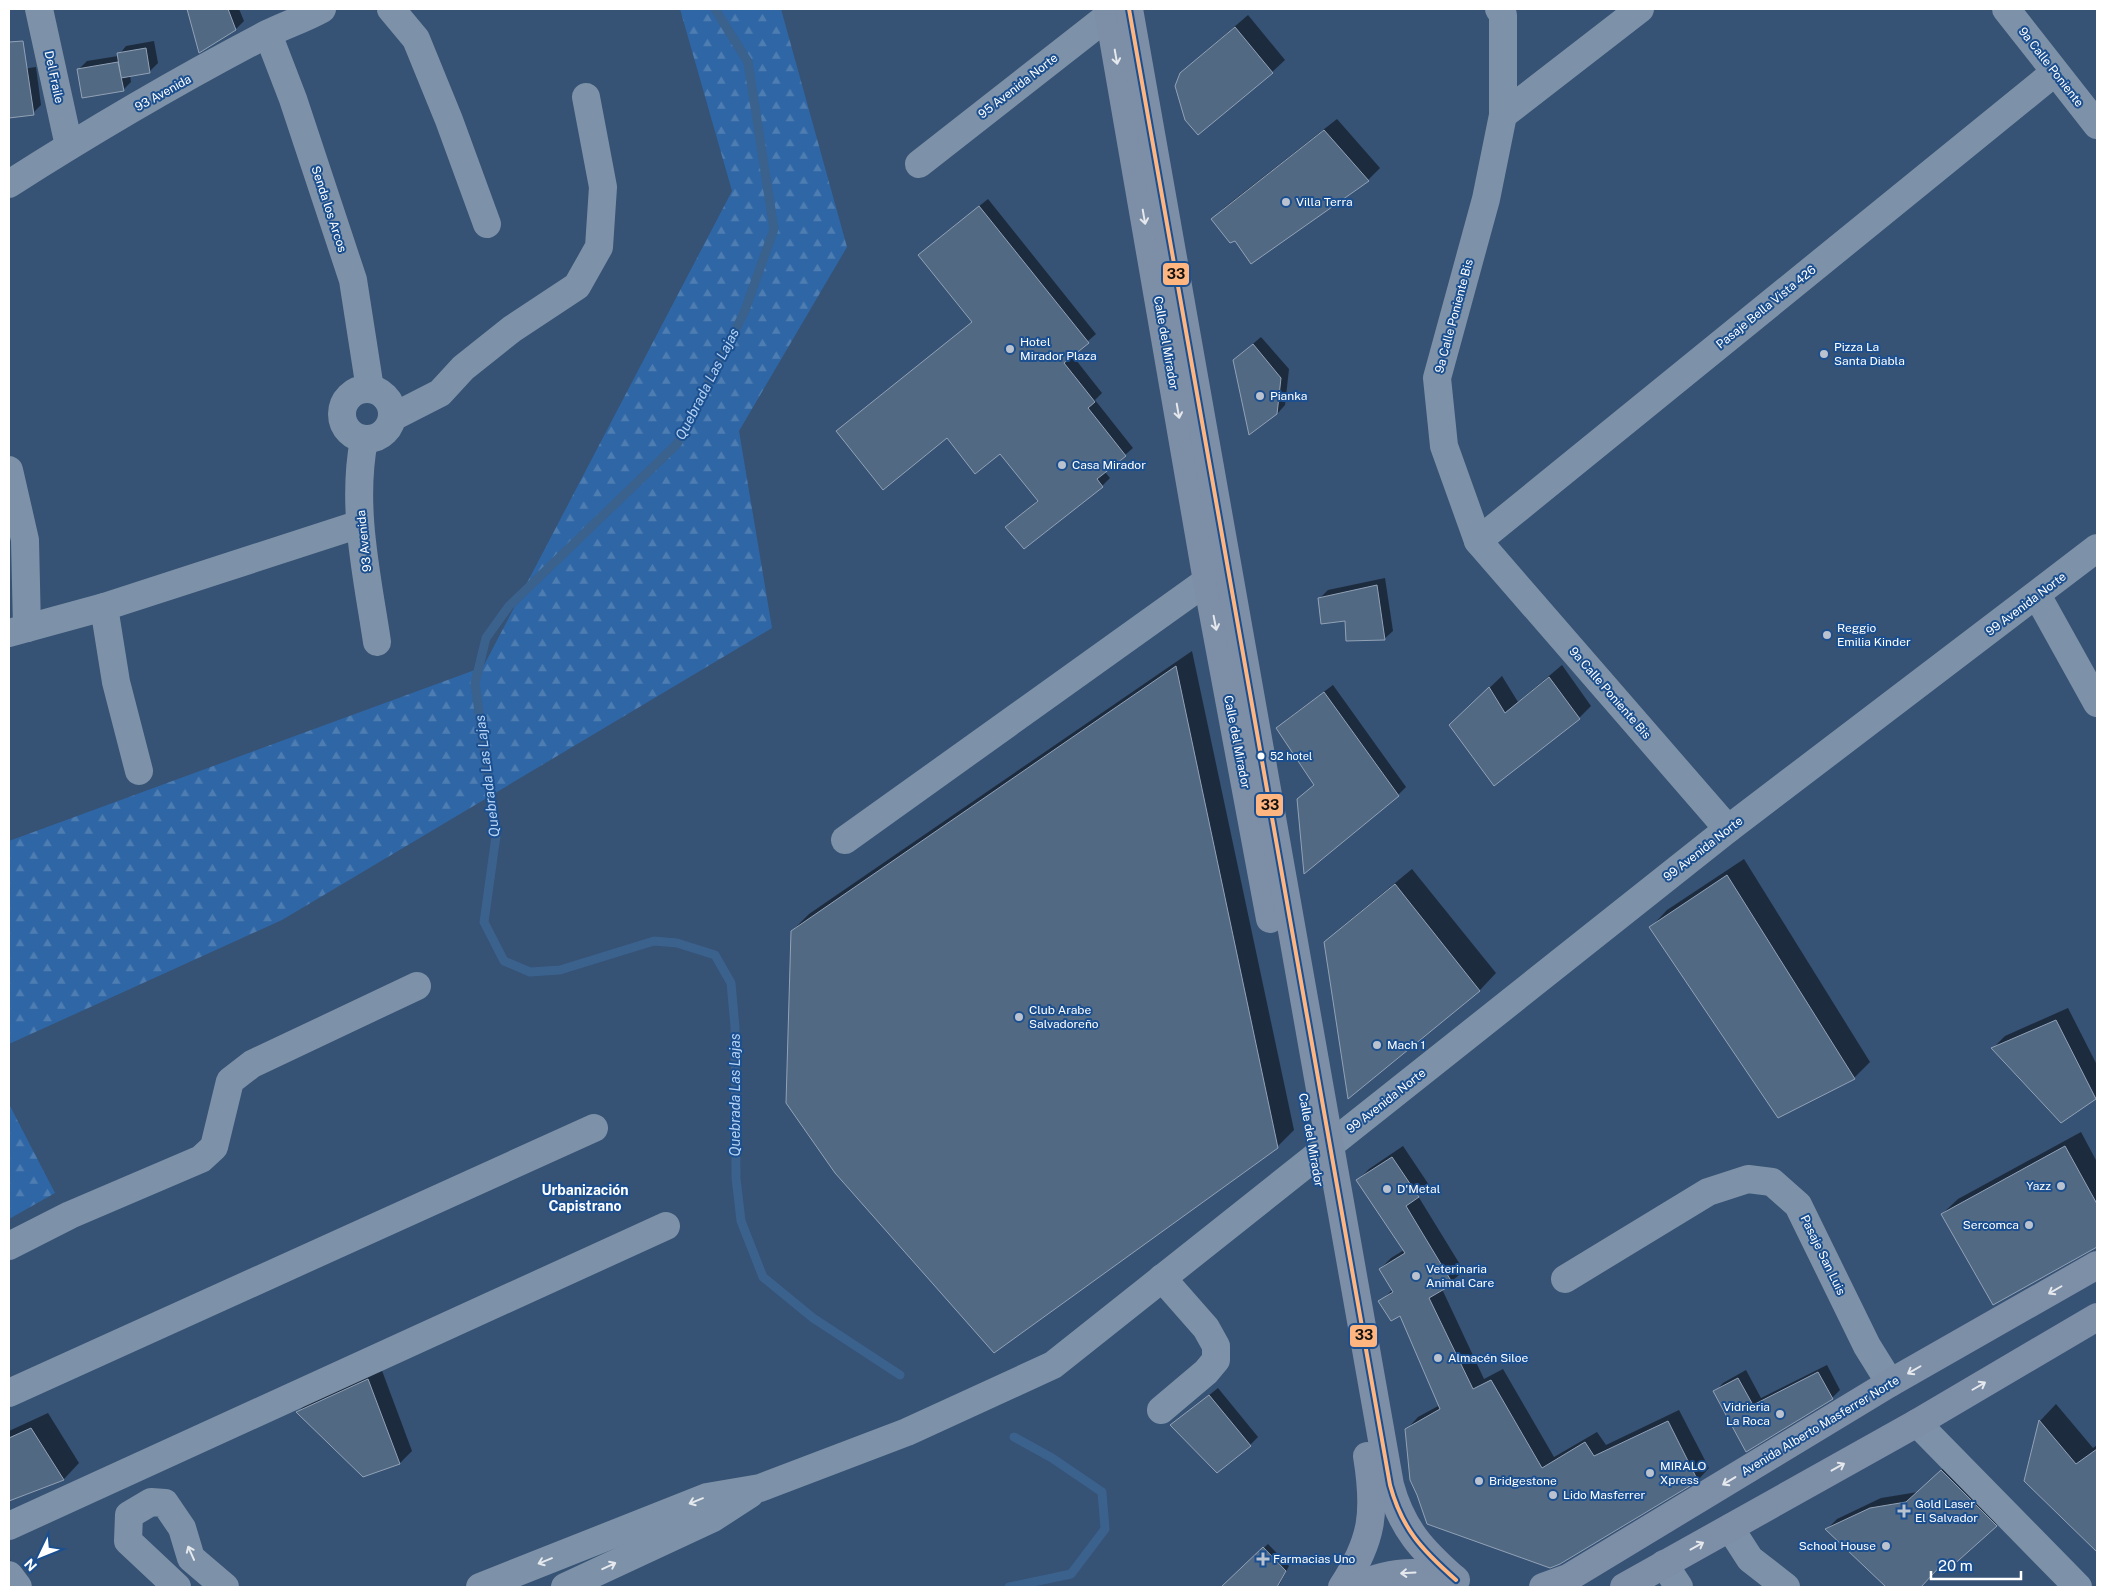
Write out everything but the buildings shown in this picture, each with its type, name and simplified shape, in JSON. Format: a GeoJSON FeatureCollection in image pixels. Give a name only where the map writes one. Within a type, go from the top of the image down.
{"type":"FeatureCollection","features":[{"type":"Feature","properties":{"kind":"main road","name":"Calle del Mirador"},"geometry":{"type":"LineString","coordinates":[[1116,10],[1208,581],[1322,1151],[1395,1503],[1404,1522],[1424,1551],[1464,1583]]}},
{"type":"Feature","properties":{"kind":"main road","name":"Calle del Mirador"},"geometry":{"type":"LineString","coordinates":[[1116,10],[1322,1151],[1372,1487],[1373,1508],[1365,1547],[1342,1587]]}},
{"type":"Feature","properties":{"kind":"main road","name":"Avenida Alberto Masferrer Norte"},"geometry":{"type":"LineString","coordinates":[[1544,1587],[1568,1578],[1890,1383],[2097,1266]]}},
{"type":"Feature","properties":{"kind":"main road"},"geometry":{"type":"LineString","coordinates":[[1624,1587],[1917,1423],[2097,1317]]}},
{"type":"Feature","properties":{"kind":"main road"},"geometry":{"type":"LineString","coordinates":[[1357,1587],[1377,1578],[1409,1572],[1425,1573],[1464,1583]]}},
{"type":"Feature","properties":{"kind":"street","name":"Del Fraile"},"geometry":{"type":"LineString","coordinates":[[39,9],[68,146]]}},
{"type":"Feature","properties":{"kind":"street"},"geometry":{"type":"LineString","coordinates":[[391,9],[416,39],[449,120],[487,224]]}},
{"type":"Feature","properties":{"kind":"street","name":"9a Calle Poniente Bis"},"geometry":{"type":"LineString","coordinates":[[1499,9],[1503,15],[1503,115],[1486,199],[1437,378],[1444,446],[1478,541],[1728,829]]}},
{"type":"Feature","properties":{"kind":"street"},"geometry":{"type":"LineString","coordinates":[[1503,115],[1640,9]]}},
{"type":"Feature","properties":{"kind":"street","name":"9a Calle Poniente"},"geometry":{"type":"LineString","coordinates":[[2006,9],[2097,126]]}},
{"type":"Feature","properties":{"kind":"street","name":"95 Avenida Norte"},"geometry":{"type":"LineString","coordinates":[[919,164],[1116,10]]}},
{"type":"Feature","properties":{"kind":"street","name":"93 Avenida"},"geometry":{"type":"LineString","coordinates":[[9,184],[68,146],[310,12]]}},
{"type":"Feature","properties":{"kind":"street","name":"Senda los Arcos"},"geometry":{"type":"LineString","coordinates":[[268,34],[293,99],[353,280],[370,388]]}},
{"type":"Feature","properties":{"kind":"street","name":"Pasaje Bella Vista 426"},"geometry":{"type":"LineString","coordinates":[[1478,541],[2054,73]]}},
{"type":"Feature","properties":{"kind":"street"},"geometry":{"type":"LineString","coordinates":[[393,417],[440,393],[463,368],[512,329],[577,286],[599,246],[603,187],[586,97]]}},
{"type":"Feature","properties":{"kind":"street"},"geometry":{"type":"LineString","coordinates":[[370,388],[380,392],[387,398],[392,408],[393,417],[390,427],[383,435],[374,439],[364,440],[355,437],[347,430],[342,421],[342,411],[345,402],[352,394],[360,389],[370,388]]}},
{"type":"Feature","properties":{"kind":"street","name":"93 Avenida"},"geometry":{"type":"LineString","coordinates":[[364,440],[359,466],[360,524],[377,642]]}},
{"type":"Feature","properties":{"kind":"street"},"geometry":{"type":"LineString","coordinates":[[9,470],[25,540],[18,631],[104,607],[360,524]]}},
{"type":"Feature","properties":{"kind":"street","name":"99 Avenida Norte"},"geometry":{"type":"LineString","coordinates":[[760,1488],[907,1432],[1053,1365],[1728,829],[2097,548]]}},
{"type":"Feature","properties":{"kind":"street"},"geometry":{"type":"LineString","coordinates":[[846,840],[1208,581]]}},
{"type":"Feature","properties":{"kind":"street"},"geometry":{"type":"LineString","coordinates":[[2037,595],[2097,703]]}},
{"type":"Feature","properties":{"kind":"street"},"geometry":{"type":"LineString","coordinates":[[104,607],[116,682],[139,772]]}},
{"type":"Feature","properties":{"kind":"street"},"geometry":{"type":"LineString","coordinates":[[9,1246],[70,1215],[201,1159],[214,1147],[230,1081],[252,1064],[417,986]]}},
{"type":"Feature","properties":{"kind":"street"},"geometry":{"type":"LineString","coordinates":[[9,1393],[594,1128]]}},
{"type":"Feature","properties":{"kind":"street","name":"Pasaje San Luis"},"geometry":{"type":"LineString","coordinates":[[1565,1279],[1708,1192],[1748,1179],[1772,1182],[1798,1204],[1867,1346],[1890,1383]]}},
{"type":"Feature","properties":{"kind":"street"},"geometry":{"type":"LineString","coordinates":[[9,1526],[666,1226]]}},
{"type":"Feature","properties":{"kind":"street"},"geometry":{"type":"LineString","coordinates":[[1161,1410],[1216,1360],[1216,1346],[1206,1328],[1162,1278]]}},
{"type":"Feature","properties":{"kind":"street"},"geometry":{"type":"LineString","coordinates":[[1917,1423],[2078,1587]]}},
{"type":"Feature","properties":{"kind":"street"},"geometry":{"type":"LineString","coordinates":[[480,1587],[706,1496],[760,1488]]}},
{"type":"Feature","properties":{"kind":"street"},"geometry":{"type":"LineString","coordinates":[[565,1587],[713,1518],[760,1488]]}},
{"type":"Feature","properties":{"kind":"street"},"geometry":{"type":"LineString","coordinates":[[178,1587],[128,1541],[129,1514],[151,1502],[165,1503],[182,1528],[191,1558],[225,1587]]}},
{"type":"Feature","properties":{"kind":"street"},"geometry":{"type":"LineString","coordinates":[[1730,1528],[1750,1559],[1786,1587]]}},
{"type":"Feature","properties":{"kind":"street"},"geometry":{"type":"LineString","coordinates":[[1664,1564],[1679,1587]]}},
{"type":"Feature","properties":{"kind":"street"},"geometry":{"type":"LineString","coordinates":[[9,1575],[18,1587]]}},
{"type":"Feature","properties":{"kind":"green space"},"geometry":{"type":"Polygon","coordinates":[[[680,9],[781,9],[847,247],[739,431],[772,628],[282,920],[9,1044],[9,841],[483,667],[732,191],[680,9]]]}},
{"type":"Feature","properties":{"kind":"green space"},"geometry":{"type":"Polygon","coordinates":[[[9,1104],[55,1193],[9,1219],[9,1104]]]}},
{"type":"Feature","properties":{"kind":"waterway","name":"Quebrada Las Lajas"},"geometry":{"type":"LineString","coordinates":[[715,9],[748,62],[774,229],[744,313],[677,444],[509,606],[486,638],[475,683],[496,836],[484,922],[504,961],[530,972],[560,970],[654,941],[677,943],[715,955],[731,983],[735,1027],[736,1178],[741,1221],[763,1277],[813,1318],[900,1375]]}},
{"type":"Feature","properties":{"kind":"waterway","name":"Quebrada Las Lajas"},"geometry":{"type":"LineString","coordinates":[[1009,1587],[1071,1574],[1105,1529],[1102,1492],[1052,1458],[1014,1437]]}},
{"type":"Feature","properties":{"kind":"transit line","name":"33"},"geometry":{"type":"LineString","coordinates":[[1129,9],[1390,1485],[1401,1514],[1415,1538],[1433,1559],[1456,1580]]}},
{"type":"Feature","properties":{"kind":"place","name":"Villa Terra"},"geometry":{"type":"Point","coordinates":[1286,202]}},
{"type":"Feature","properties":{"kind":"place","name":"Hotel Mirador Plaza"},"geometry":{"type":"Point","coordinates":[1010,349]}},
{"type":"Feature","properties":{"kind":"place","name":"Pizza La Santa Diabla"},"geometry":{"type":"Point","coordinates":[1824,354]}},
{"type":"Feature","properties":{"kind":"place","name":"Pianka"},"geometry":{"type":"Point","coordinates":[1260,396]}},
{"type":"Feature","properties":{"kind":"place","name":"Casa Mirador"},"geometry":{"type":"Point","coordinates":[1062,465]}},
{"type":"Feature","properties":{"kind":"place","name":"Reggio Emilia Kinder"},"geometry":{"type":"Point","coordinates":[1827,635]}},
{"type":"Feature","properties":{"kind":"place","name":"52 hotel"},"geometry":{"type":"Point","coordinates":[1261,756]}},
{"type":"Feature","properties":{"kind":"place","name":"Club Arabe Salvadoreño"},"geometry":{"type":"Point","coordinates":[1019,1017]}},
{"type":"Feature","properties":{"kind":"place","name":"Mach 1"},"geometry":{"type":"Point","coordinates":[1377,1045]}},
{"type":"Feature","properties":{"kind":"place","name":"Yazz"},"geometry":{"type":"Point","coordinates":[2061,1186]}},
{"type":"Feature","properties":{"kind":"place","name":"D'Metal"},"geometry":{"type":"Point","coordinates":[1387,1189]}},
{"type":"Feature","properties":{"kind":"place","name":"Sercomca"},"geometry":{"type":"Point","coordinates":[2029,1225]}},
{"type":"Feature","properties":{"kind":"place","name":"Veterinaria Animal Care"},"geometry":{"type":"Point","coordinates":[1416,1276]}},
{"type":"Feature","properties":{"kind":"place","name":"Almacén Siloe"},"geometry":{"type":"Point","coordinates":[1438,1358]}},
{"type":"Feature","properties":{"kind":"place","name":"Vidrieria La Roca"},"geometry":{"type":"Point","coordinates":[1780,1414]}},
{"type":"Feature","properties":{"kind":"place","name":"MIRALO Xpress"},"geometry":{"type":"Point","coordinates":[1650,1473]}},
{"type":"Feature","properties":{"kind":"place","name":"Bridgestone"},"geometry":{"type":"Point","coordinates":[1479,1481]}},
{"type":"Feature","properties":{"kind":"place","name":"Lido Masferrer"},"geometry":{"type":"Point","coordinates":[1553,1495]}},
{"type":"Feature","properties":{"kind":"place","name":"Gold Laser El Salvador"},"geometry":{"type":"Point","coordinates":[1904,1511]}},
{"type":"Feature","properties":{"kind":"place","name":"School House"},"geometry":{"type":"Point","coordinates":[1886,1546]}},
{"type":"Feature","properties":{"kind":"place","name":"Farmacias Uno"},"geometry":{"type":"Point","coordinates":[1263,1559]}},
{"type":"Feature","properties":{"kind":"district","name":"Urbanización Capistrano"},"geometry":{"type":"Point","coordinates":[585,1198]}}]}
